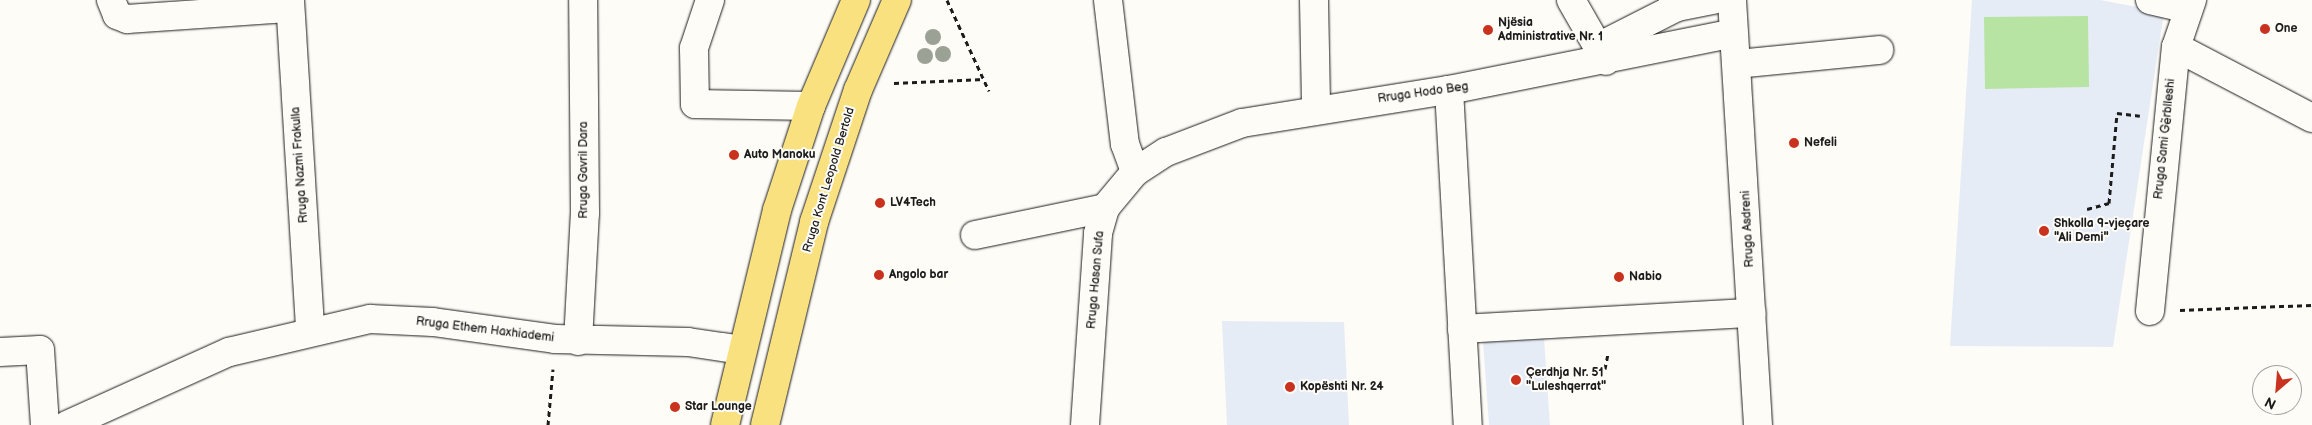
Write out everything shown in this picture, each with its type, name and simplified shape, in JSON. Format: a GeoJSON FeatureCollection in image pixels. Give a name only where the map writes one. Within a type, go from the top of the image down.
{"type":"FeatureCollection","features":[{"type":"Feature","properties":{"kind":"main road"},"geometry":{"type":"LineString","coordinates":[[725,425],[777,210],[811,106],[856,0]]}},
{"type":"Feature","properties":{"kind":"main road","name":"Rruga Kont Leopold Bertold"},"geometry":{"type":"LineString","coordinates":[[765,425],[814,222],[858,90],[897,0]]}},
{"type":"Feature","properties":{"kind":"street"},"geometry":{"type":"LineString","coordinates":[[111,0],[117,15],[127,19],[289,4]]}},
{"type":"Feature","properties":{"kind":"street","name":"Rruga Gavril Dara"},"geometry":{"type":"LineString","coordinates":[[567,340],[585,213],[583,0]]}},
{"type":"Feature","properties":{"kind":"street"},"geometry":{"type":"LineString","coordinates":[[710,0],[694,48],[695,104],[811,106]]}},
{"type":"Feature","properties":{"kind":"street"},"geometry":{"type":"LineString","coordinates":[[1108,0],[1125,144],[1135,172]]}},
{"type":"Feature","properties":{"kind":"street"},"geometry":{"type":"LineString","coordinates":[[1314,0],[1316,109]]}},
{"type":"Feature","properties":{"kind":"street"},"geometry":{"type":"LineString","coordinates":[[1571,0],[1602,54],[1675,3],[1712,0]]}},
{"type":"Feature","properties":{"kind":"street"},"geometry":{"type":"LineString","coordinates":[[1732,0],[1733,33]]}},
{"type":"Feature","properties":{"kind":"street"},"geometry":{"type":"LineString","coordinates":[[2150,0],[2190,5]]}},
{"type":"Feature","properties":{"kind":"street","name":"Rruga Nazmi Frakulla"},"geometry":{"type":"LineString","coordinates":[[289,4],[310,330]]}},
{"type":"Feature","properties":{"kind":"street","name":"Rruga Sami Gërblleshi"},"geometry":{"type":"LineString","coordinates":[[2150,311],[2176,47],[2190,5]]}},
{"type":"Feature","properties":{"kind":"street","name":"Rruga Hodo Beg"},"geometry":{"type":"LineString","coordinates":[[1105,208],[1135,172],[1198,138],[1242,123],[1316,109],[1449,90],[1602,54],[1733,33]]}},
{"type":"Feature","properties":{"kind":"street","name":"Rruga Asdreni"},"geometry":{"type":"LineString","coordinates":[[1733,33],[1737,64],[1758,425]]}},
{"type":"Feature","properties":{"kind":"street"},"geometry":{"type":"LineString","coordinates":[[2176,47],[2312,118]]}},
{"type":"Feature","properties":{"kind":"street"},"geometry":{"type":"LineString","coordinates":[[1737,64],[1879,50]]}},
{"type":"Feature","properties":{"kind":"street"},"geometry":{"type":"LineString","coordinates":[[1449,90],[1468,425]]}},
{"type":"Feature","properties":{"kind":"street"},"geometry":{"type":"LineString","coordinates":[[975,235],[1105,208]]}},
{"type":"Feature","properties":{"kind":"street","name":"Rruga Hasan Sufa"},"geometry":{"type":"LineString","coordinates":[[1085,425],[1098,233],[1105,208]]}},
{"type":"Feature","properties":{"kind":"street"},"geometry":{"type":"LineString","coordinates":[[1462,329],[1752,313]]}},
{"type":"Feature","properties":{"kind":"street","name":"Rruga Ethem Haxhiademi"},"geometry":{"type":"LineString","coordinates":[[67,425],[229,352],[310,330],[370,319],[432,322],[567,340],[658,341],[742,350]]}},
{"type":"Feature","properties":{"kind":"street"},"geometry":{"type":"LineString","coordinates":[[0,352],[40,350],[45,425]]}},
{"type":"Feature","properties":{"kind":"path"},"geometry":{"type":"LineString","coordinates":[[948,0],[989,91]]}},
{"type":"Feature","properties":{"kind":"path"},"geometry":{"type":"LineString","coordinates":[[888,83],[984,79]]}},
{"type":"Feature","properties":{"kind":"path"},"geometry":{"type":"LineString","coordinates":[[2087,209],[2109,203],[2118,113],[2168,118]]}},
{"type":"Feature","properties":{"kind":"path"},"geometry":{"type":"LineString","coordinates":[[2150,311],[2312,305]]}},
{"type":"Feature","properties":{"kind":"path"},"geometry":{"type":"LineString","coordinates":[[548,425],[567,340]]}},
{"type":"Feature","properties":{"kind":"shaded area","name":"Shkolla 9-vjeçare \"Ali Demi\""},"geometry":{"type":"Polygon","coordinates":[[[1972,0],[2100,0],[2164,12],[2113,347],[1950,346],[1972,0]]]}},
{"type":"Feature","properties":{"kind":"shaded area"},"geometry":{"type":"Polygon","coordinates":[[[1222,321],[1344,322],[1349,425],[1227,425],[1222,321]]]}},
{"type":"Feature","properties":{"kind":"shaded area","name":"Çerdhja Nr. 51 \"Luleshqerrat\""},"geometry":{"type":"Polygon","coordinates":[[[1544,338],[1550,425],[1489,425],[1483,342],[1544,338]]]}},
{"type":"Feature","properties":{"kind":"green space"},"geometry":{"type":"Polygon","coordinates":[[[2088,16],[2089,87],[1985,89],[1984,17],[2088,16]]]}},
{"type":"Feature","properties":{"kind":"place","name":"One"},"geometry":{"type":"Point","coordinates":[2265,29]}},
{"type":"Feature","properties":{"kind":"place","name":"Njësia Administrative Nr. 1"},"geometry":{"type":"Point","coordinates":[1488,30]}},
{"type":"Feature","properties":{"kind":"place","name":"Nefeli"},"geometry":{"type":"Point","coordinates":[1794,143]}},
{"type":"Feature","properties":{"kind":"place","name":"Auto Manoku"},"geometry":{"type":"Point","coordinates":[734,155]}},
{"type":"Feature","properties":{"kind":"place","name":"LV4Tech"},"geometry":{"type":"Point","coordinates":[880,203]}},
{"type":"Feature","properties":{"kind":"place","name":"Shkolla 9-vjeçare \"Ali Demi\""},"geometry":{"type":"Point","coordinates":[2044,231]}},
{"type":"Feature","properties":{"kind":"place","name":"Angolo bar"},"geometry":{"type":"Point","coordinates":[879,275]}},
{"type":"Feature","properties":{"kind":"place","name":"Nabio"},"geometry":{"type":"Point","coordinates":[1619,277]}},
{"type":"Feature","properties":{"kind":"place","name":"Çerdhja Nr. 51 \"Luleshqerrat\""},"geometry":{"type":"Point","coordinates":[1516,380]}},
{"type":"Feature","properties":{"kind":"place","name":"Kopështi Nr. 24"},"geometry":{"type":"Point","coordinates":[1290,387]}},
{"type":"Feature","properties":{"kind":"place","name":"Star Lounge"},"geometry":{"type":"Point","coordinates":[675,407]}}]}
